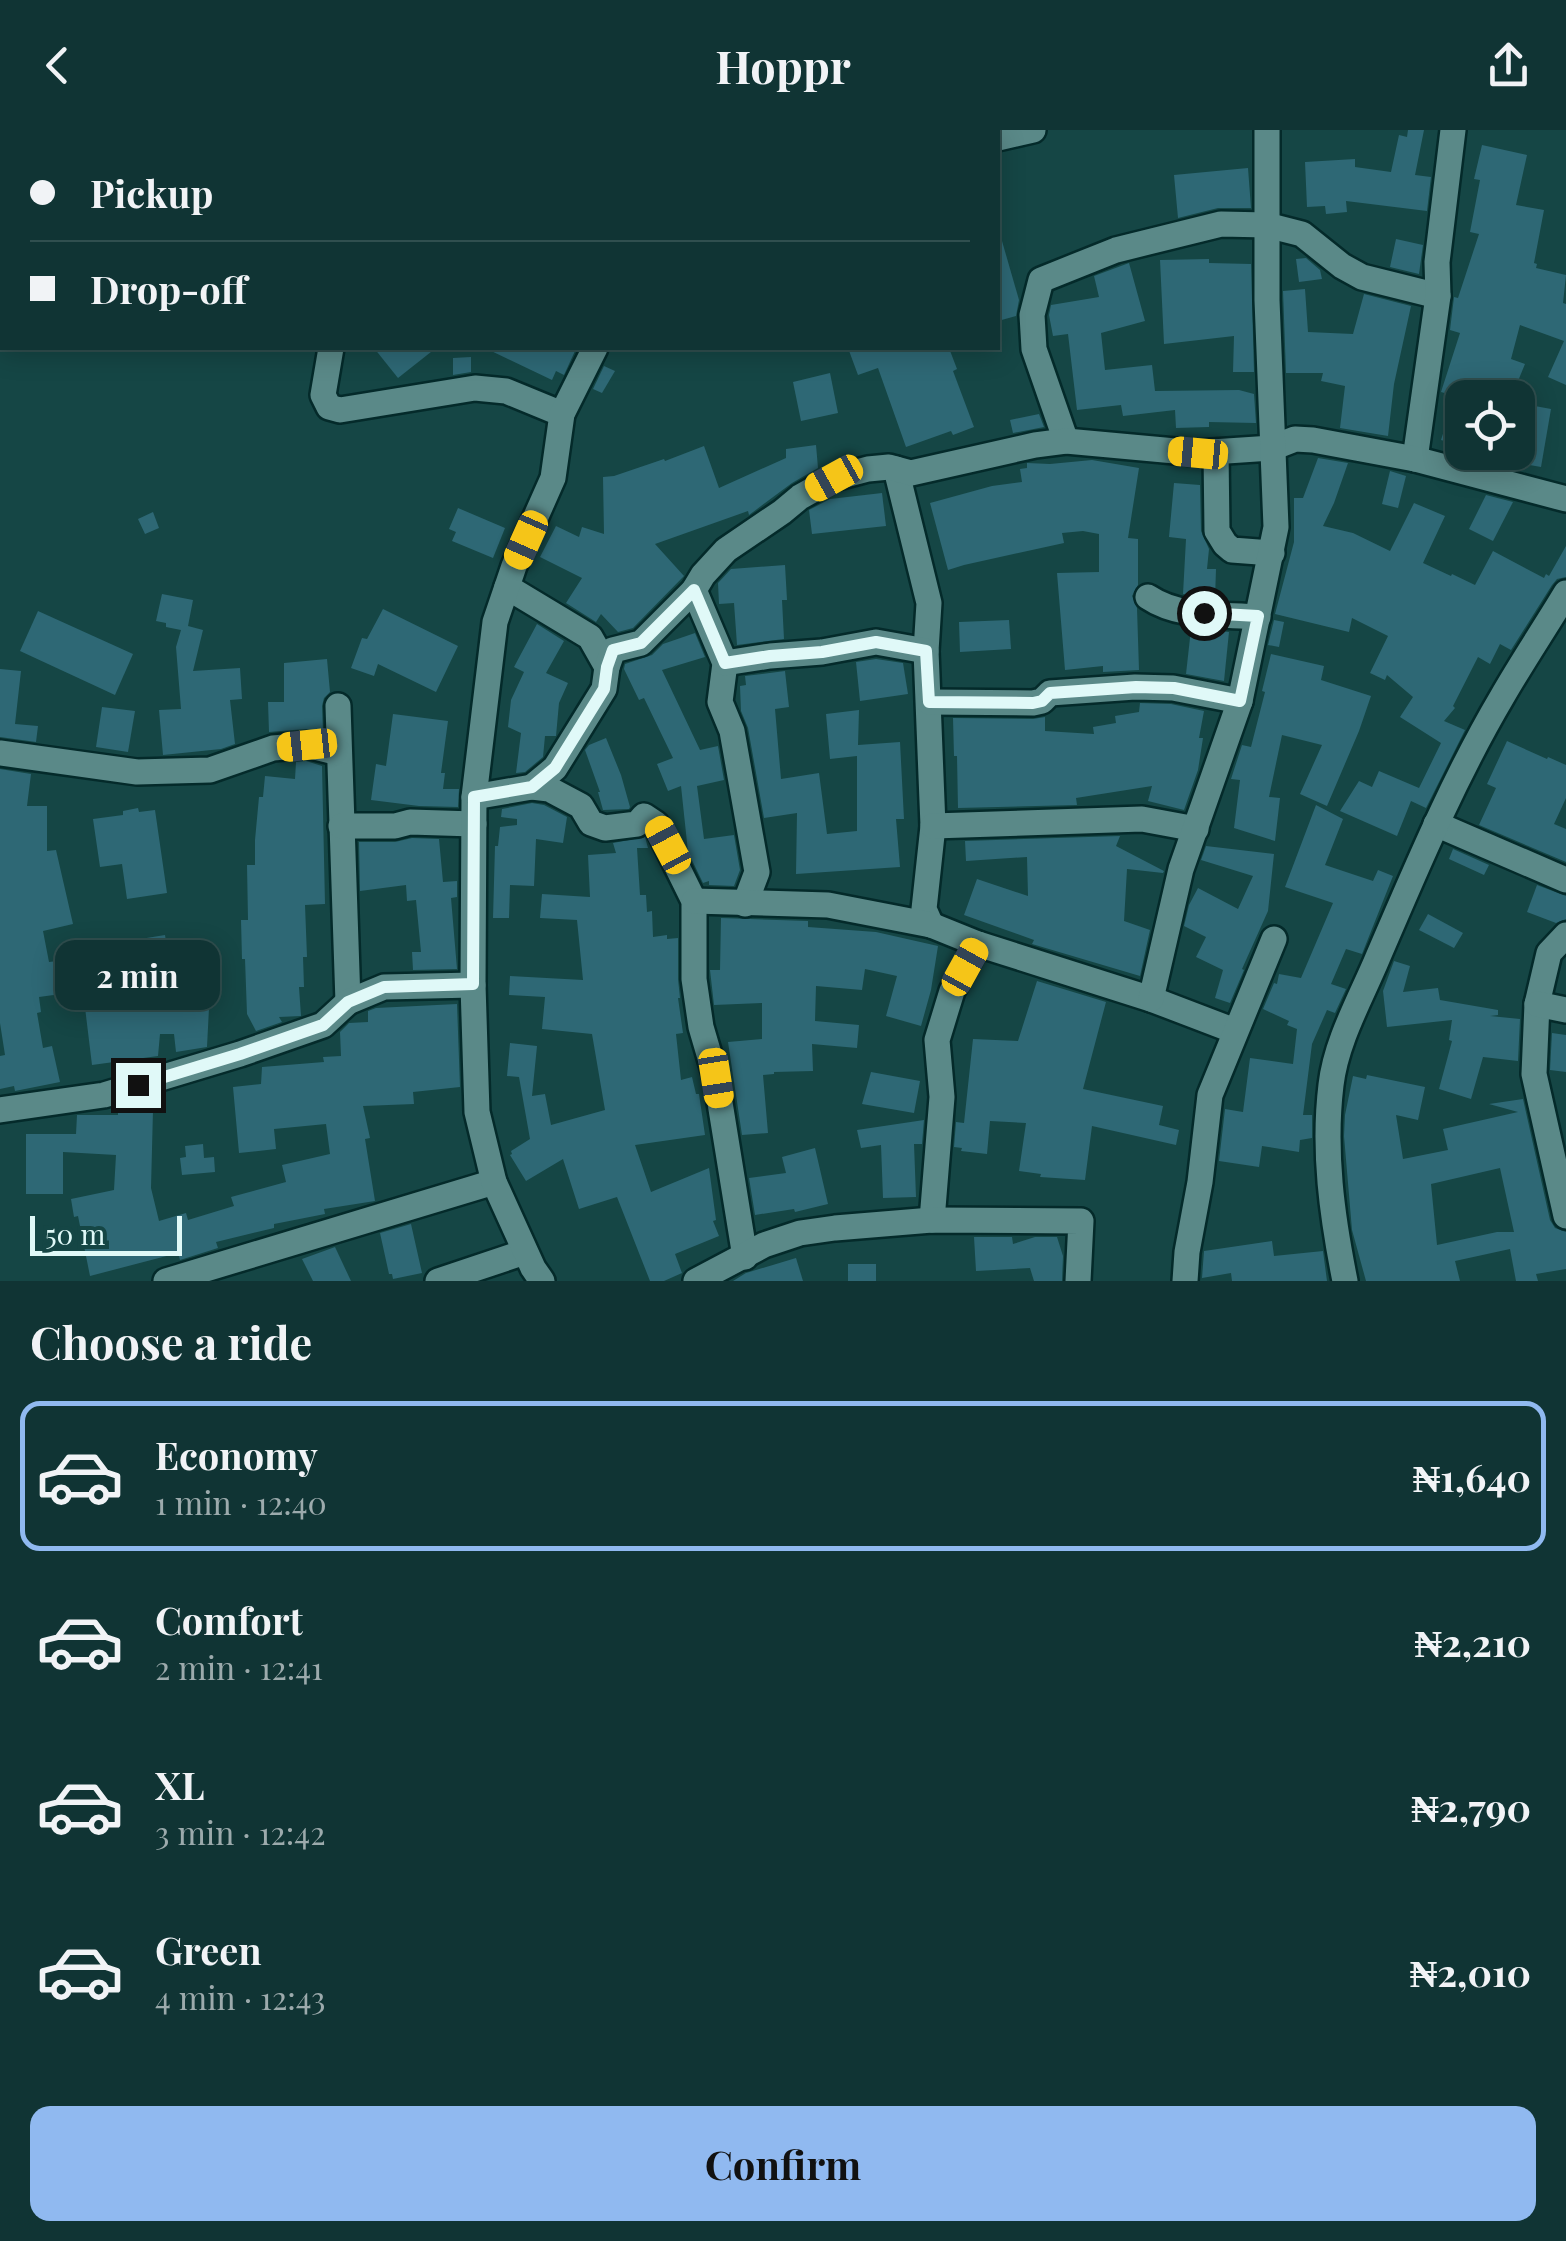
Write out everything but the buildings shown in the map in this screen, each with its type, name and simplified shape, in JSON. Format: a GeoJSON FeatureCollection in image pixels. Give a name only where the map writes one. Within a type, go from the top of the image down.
{"type":"FeatureCollection","features":[{"type":"Feature","properties":{"kind":"street"},"geometry":{"type":"LineString","coordinates":[[1000,138],[1033,130]]}},
{"type":"Feature","properties":{"kind":"street"},"geometry":{"type":"LineString","coordinates":[[1151,999],[1182,870],[1240,701],[1276,527],[1267,300],[1266,130]]}},
{"type":"Feature","properties":{"kind":"street"},"geometry":{"type":"LineString","coordinates":[[1416,458],[1438,296],[1438,262],[1453,130]]}},
{"type":"Feature","properties":{"kind":"street"},"geometry":{"type":"LineString","coordinates":[[1066,441],[1034,349],[1032,315],[1042,280],[1116,250],[1221,224],[1268,225],[1302,234],[1362,278],[1438,296]]}},
{"type":"Feature","properties":{"kind":"street"},"geometry":{"type":"LineString","coordinates":[[330,350],[323,395],[329,407],[340,410],[475,388],[506,391],[562,414]]}},
{"type":"Feature","properties":{"kind":"street"},"geometry":{"type":"LineString","coordinates":[[542,1281],[532,1268],[494,1182],[477,1112],[474,797],[495,622],[553,478],[562,414],[595,350]]}},
{"type":"Feature","properties":{"kind":"street"},"geometry":{"type":"LineString","coordinates":[[532,787],[555,768],[604,689],[613,650],[641,643],[694,590],[726,550],[800,497],[834,478],[889,467],[911,473],[1066,441],[1198,453],[1272,448],[1295,440],[1313,440],[1416,458],[1566,499]]}},
{"type":"Feature","properties":{"kind":"street"},"geometry":{"type":"LineString","coordinates":[[1216,452],[1217,530],[1232,550],[1272,553]]}},
{"type":"Feature","properties":{"kind":"street"},"geometry":{"type":"LineString","coordinates":[[896,469],[929,603],[926,651],[933,826],[924,909],[931,925]]}},
{"type":"Feature","properties":{"kind":"street"},"geometry":{"type":"LineString","coordinates":[[507,587],[590,637],[607,667]]}},
{"type":"Feature","properties":{"kind":"street"},"geometry":{"type":"LineString","coordinates":[[694,590],[725,663],[720,702],[732,731],[756,872],[745,904]]}},
{"type":"Feature","properties":{"kind":"street"},"geometry":{"type":"LineString","coordinates":[[1346,1281],[1334,1223],[1326,1138],[1334,1070],[1436,824],[1501,698],[1566,594]]}},
{"type":"Feature","properties":{"kind":"street"},"geometry":{"type":"LineString","coordinates":[[1148,598],[1177,611],[1258,616]]}},
{"type":"Feature","properties":{"kind":"street"},"geometry":{"type":"LineString","coordinates":[[725,663],[876,642],[926,651]]}},
{"type":"Feature","properties":{"kind":"street"},"geometry":{"type":"LineString","coordinates":[[929,702],[1033,703],[1050,693],[1136,687],[1174,688],[1240,701]]}},
{"type":"Feature","properties":{"kind":"street"},"geometry":{"type":"LineString","coordinates":[[338,706],[348,1002]]}},
{"type":"Feature","properties":{"kind":"street"},"geometry":{"type":"LineString","coordinates":[[0,753],[137,772],[210,770],[273,748],[307,745],[339,753]]}},
{"type":"Feature","properties":{"kind":"street"},"geometry":{"type":"LineString","coordinates":[[474,797],[532,787],[548,789],[581,806],[591,823],[605,828],[637,824],[644,816],[656,824],[694,900],[696,995],[716,1078],[744,1257]]}},
{"type":"Feature","properties":{"kind":"street"},"geometry":{"type":"LineString","coordinates":[[933,826],[1142,819],[1196,830]]}},
{"type":"Feature","properties":{"kind":"street"},"geometry":{"type":"LineString","coordinates":[[341,826],[474,824]]}},
{"type":"Feature","properties":{"kind":"street"},"geometry":{"type":"LineString","coordinates":[[1436,824],[1566,880]]}},
{"type":"Feature","properties":{"kind":"street"},"geometry":{"type":"LineString","coordinates":[[694,900],[828,905],[931,925],[978,944],[1151,999],[1234,1032]]}},
{"type":"Feature","properties":{"kind":"street"},"geometry":{"type":"LineString","coordinates":[[1566,935],[1549,953],[1537,1004],[1534,1074],[1566,1216]]}},
{"type":"Feature","properties":{"kind":"street"},"geometry":{"type":"LineString","coordinates":[[1185,1281],[1210,1096],[1274,939]]}},
{"type":"Feature","properties":{"kind":"street"},"geometry":{"type":"LineString","coordinates":[[932,1220],[942,1097],[936,1040],[952,991],[978,944]]}},
{"type":"Feature","properties":{"kind":"street"},"geometry":{"type":"LineString","coordinates":[[0,1110],[104,1095],[240,1054],[323,1025],[348,1002],[384,987],[473,984]]}},
{"type":"Feature","properties":{"kind":"street"},"geometry":{"type":"LineString","coordinates":[[1537,1004],[1566,1010]]}},
{"type":"Feature","properties":{"kind":"street"},"geometry":{"type":"LineString","coordinates":[[1543,1110],[1566,1094]]}},
{"type":"Feature","properties":{"kind":"street"},"geometry":{"type":"LineString","coordinates":[[166,1281],[494,1182]]}},
{"type":"Feature","properties":{"kind":"street"},"geometry":{"type":"LineString","coordinates":[[696,1281],[764,1245],[800,1233],[932,1220],[1081,1221],[1078,1281]]}},
{"type":"Feature","properties":{"kind":"street"},"geometry":{"type":"LineString","coordinates":[[438,1281],[525,1252]]}},
{"type":"Feature","properties":{"kind":"route"},"geometry":{"type":"LineString","coordinates":[[138,1085],[323,1025],[348,1002],[384,987],[473,984],[474,797],[532,787],[555,768],[604,689],[613,650],[641,643],[694,590],[725,663],[876,642],[926,651],[929,702],[1033,703],[1050,693],[1136,687],[1174,688],[1240,701],[1258,616],[1204,613]]}}]}
